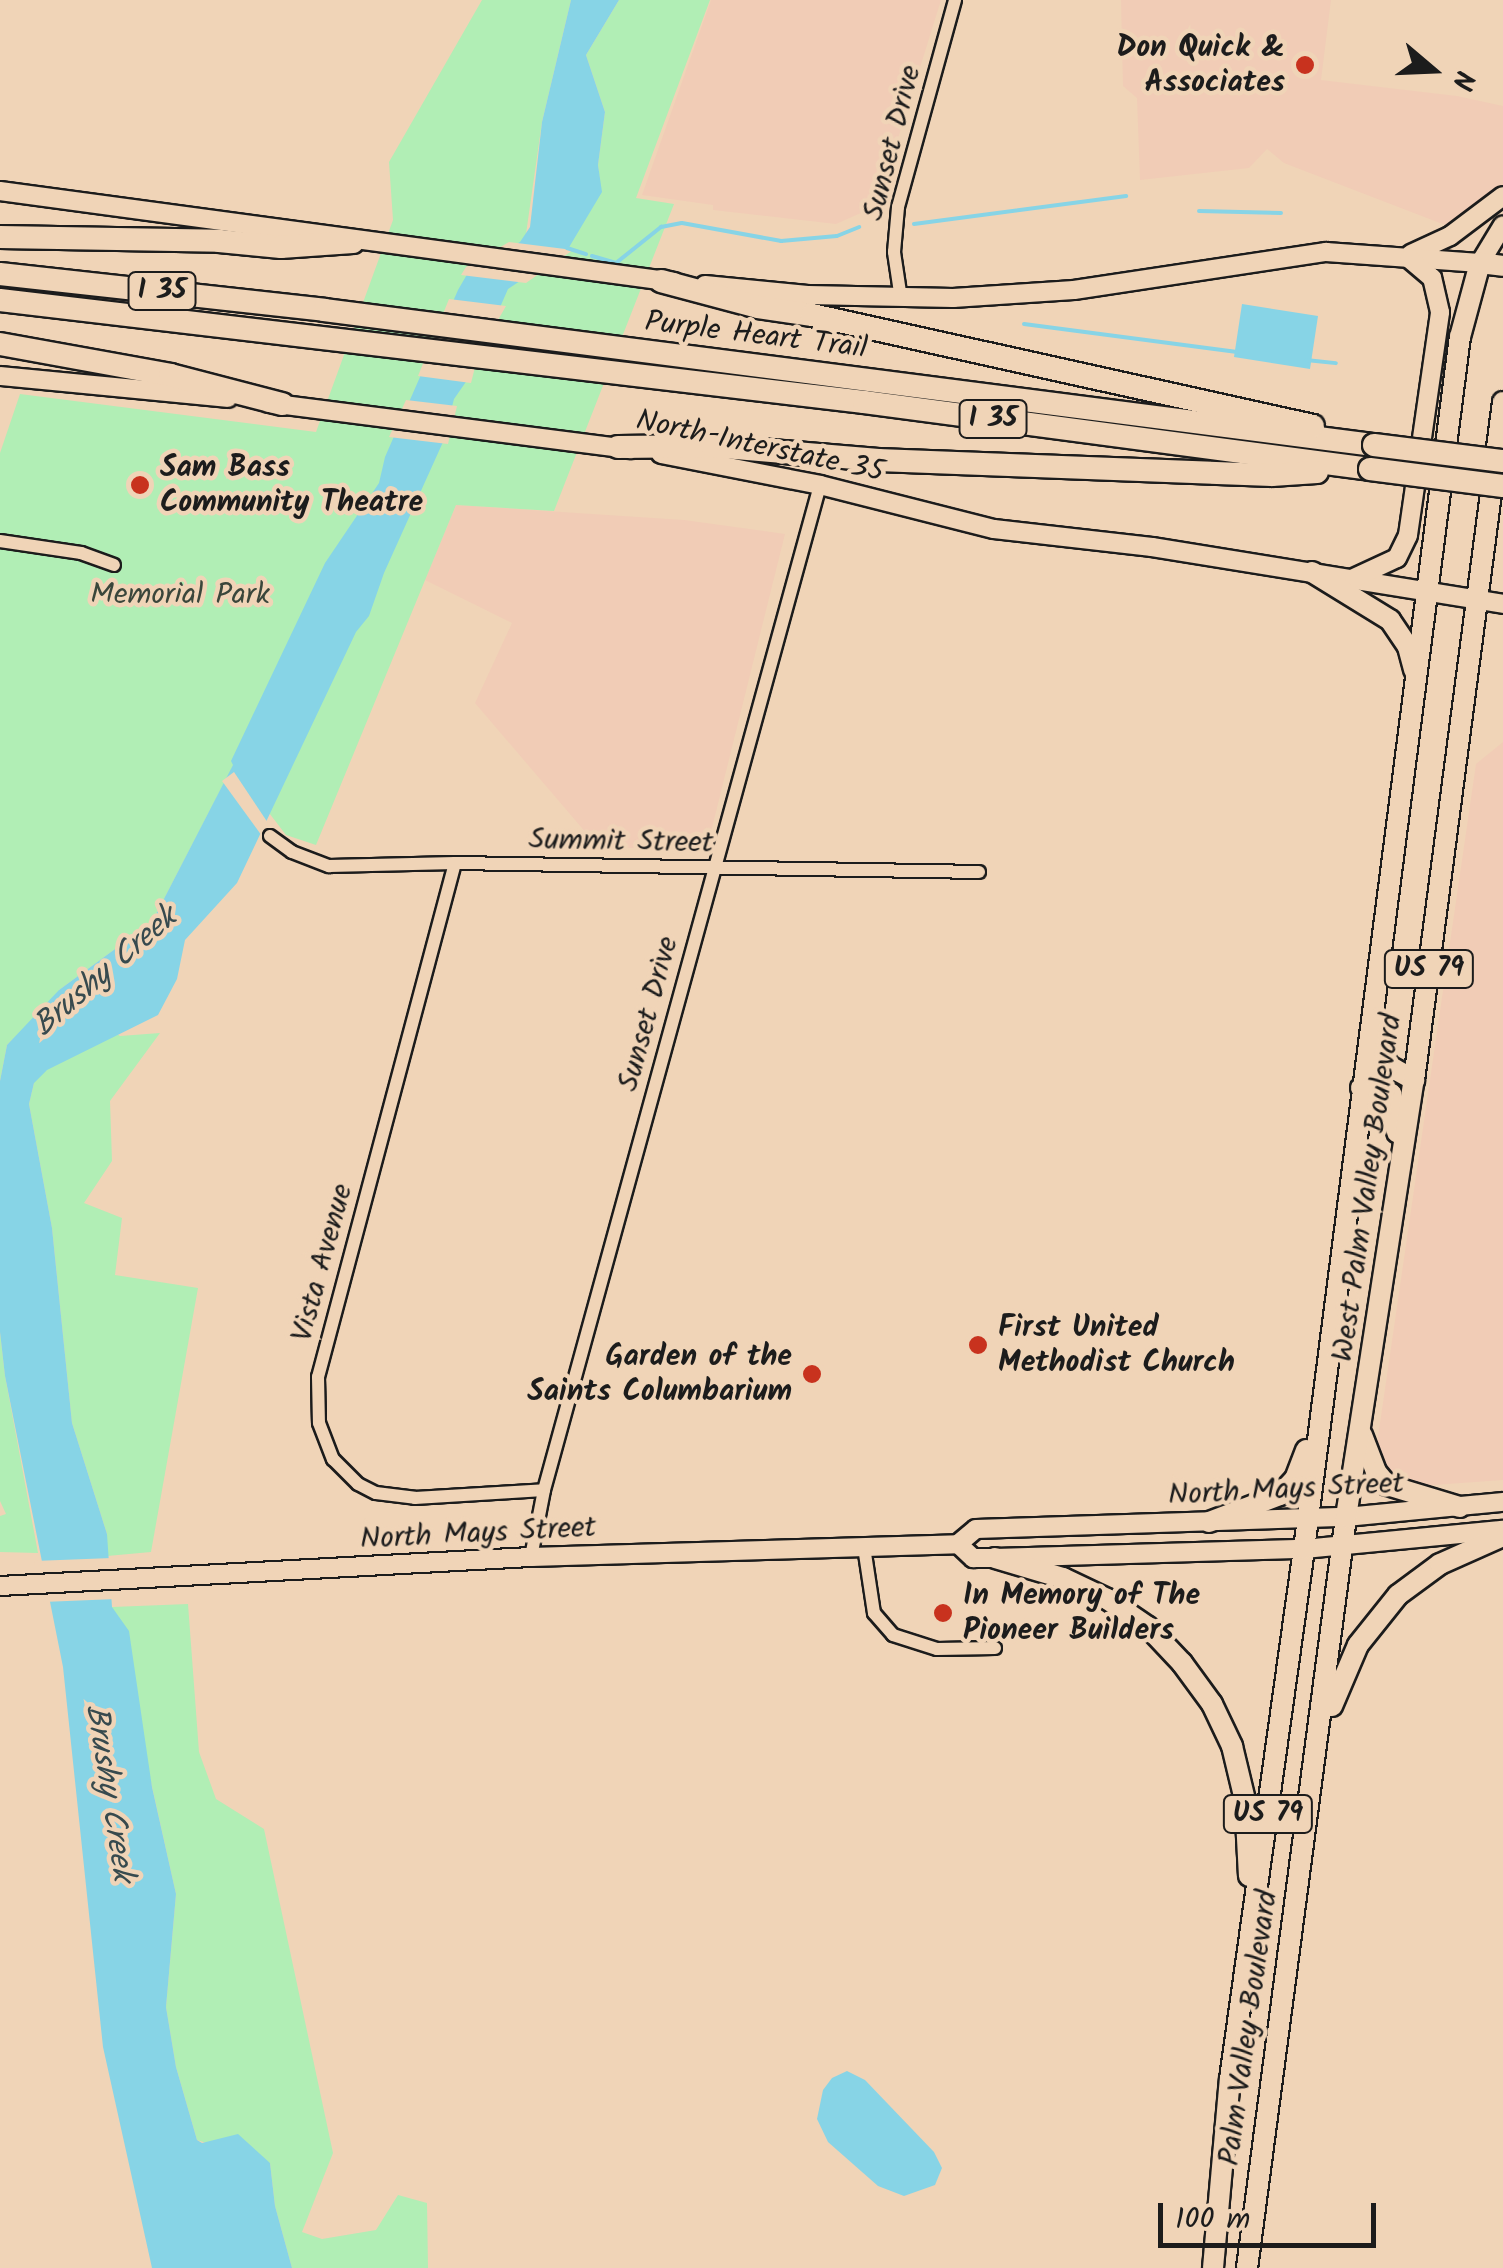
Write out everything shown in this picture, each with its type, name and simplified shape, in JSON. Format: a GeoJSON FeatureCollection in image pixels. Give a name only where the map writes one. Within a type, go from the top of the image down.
{"type":"FeatureCollection","features":[{"type":"Feature","properties":{"kind":"highway"},"geometry":{"type":"LineString","coordinates":[[0,237],[218,241],[281,247],[353,242]]}},
{"type":"Feature","properties":{"kind":"highway"},"geometry":{"type":"LineString","coordinates":[[1480,263],[1503,266]]}},
{"type":"Feature","properties":{"kind":"highway","name":"US 79"},"geometry":{"type":"LineString","coordinates":[[1417,686],[1460,337],[1480,263]]}},
{"type":"Feature","properties":{"kind":"highway","name":"Purple Heart Trail"},"geometry":{"type":"LineString","coordinates":[[0,274],[324,310],[1503,461]]}},
{"type":"Feature","properties":{"kind":"highway"},"geometry":{"type":"LineString","coordinates":[[654,280],[758,307],[1286,418],[1374,445]]}},
{"type":"Feature","properties":{"kind":"highway","name":"Purple Heart Trail"},"geometry":{"type":"LineString","coordinates":[[0,300],[317,336],[1503,486]]}},
{"type":"Feature","properties":{"kind":"highway"},"geometry":{"type":"LineString","coordinates":[[0,344],[170,375],[288,405]]}},
{"type":"Feature","properties":{"kind":"highway","name":"US 79"},"geometry":{"type":"LineString","coordinates":[[1502,410],[1503,402]]}},
{"type":"Feature","properties":{"kind":"highway","name":"West Palm Valley Boulevard"},"geometry":{"type":"LineString","coordinates":[[1311,1796],[1346,1517],[1362,1434],[1414,1080],[1502,410]]}},
{"type":"Feature","properties":{"kind":"highway"},"geometry":{"type":"LineString","coordinates":[[609,446],[712,446],[878,460],[1272,475],[1370,469]]}},
{"type":"Feature","properties":{"kind":"highway"},"geometry":{"type":"LineString","coordinates":[[1312,572],[1390,620],[1408,647],[1417,686]]}},
{"type":"Feature","properties":{"kind":"highway","name":"West Palm Valley Boulevard"},"geometry":{"type":"LineString","coordinates":[[1230,2079],[1417,686]]}},
{"type":"Feature","properties":{"kind":"highway"},"geometry":{"type":"LineString","coordinates":[[1375,998],[1382,1053],[1389,1066],[1414,1080]]}},
{"type":"Feature","properties":{"kind":"highway"},"geometry":{"type":"LineString","coordinates":[[1361,1088],[1392,1094],[1400,1165]]}},
{"type":"Feature","properties":{"kind":"highway"},"geometry":{"type":"LineString","coordinates":[[1209,1522],[1269,1500],[1289,1488],[1301,1468],[1320,1400]]}},
{"type":"Feature","properties":{"kind":"highway"},"geometry":{"type":"LineString","coordinates":[[1362,1434],[1376,1472],[1387,1485],[1460,1507]]}},
{"type":"Feature","properties":{"kind":"highway"},"geometry":{"type":"LineString","coordinates":[[1311,1796],[1340,1680],[1376,1619],[1426,1573],[1503,1533]]}},
{"type":"Feature","properties":{"kind":"highway"},"geometry":{"type":"LineString","coordinates":[[996,1558],[1063,1578],[1129,1614],[1166,1644],[1205,1694],[1232,1746],[1246,1800],[1248,1953]]}},
{"type":"Feature","properties":{"kind":"highway","name":"Palm Valley Boulevard"},"geometry":{"type":"LineString","coordinates":[[1248,2268],[1311,1796]]}},
{"type":"Feature","properties":{"kind":"highway","name":"Palm Valley Boulevard"},"geometry":{"type":"LineString","coordinates":[[1212,2268],[1230,2079]]}},
{"type":"Feature","properties":{"kind":"main road"},"geometry":{"type":"LineString","coordinates":[[0,191],[654,280],[902,299],[1074,290],[1326,252],[1480,263],[1503,224]]}},
{"type":"Feature","properties":{"kind":"main road"},"geometry":{"type":"LineString","coordinates":[[1405,256],[1450,236],[1503,196]]}},
{"type":"Feature","properties":{"kind":"main road"},"geometry":{"type":"LineString","coordinates":[[1354,578],[1397,558],[1408,535],[1440,312],[1432,278],[1405,256]]}},
{"type":"Feature","properties":{"kind":"main road","name":"North Interstate 35"},"geometry":{"type":"LineString","coordinates":[[0,376],[288,405],[609,446],[820,485],[994,530],[1152,546],[1503,604]]}},
{"type":"Feature","properties":{"kind":"main road","name":"North Mays Street"},"geometry":{"type":"LineString","coordinates":[[0,1586],[531,1557],[958,1544],[976,1529],[1346,1517],[1503,1502]]}},
{"type":"Feature","properties":{"kind":"main road","name":"North Mays Street"},"geometry":{"type":"LineString","coordinates":[[958,1544],[974,1558],[996,1558],[1304,1548],[1503,1533]]}},
{"type":"Feature","properties":{"kind":"street","name":"Sunset Drive"},"geometry":{"type":"LineString","coordinates":[[902,299],[894,252],[898,207],[955,0]]}},
{"type":"Feature","properties":{"kind":"street","name":"Sunset Drive"},"geometry":{"type":"LineString","coordinates":[[531,1557],[544,1490],[820,485]]}},
{"type":"Feature","properties":{"kind":"street"},"geometry":{"type":"LineString","coordinates":[[0,541],[81,554],[114,565]]}},
{"type":"Feature","properties":{"kind":"street","name":"Summit Street"},"geometry":{"type":"LineString","coordinates":[[270,836],[292,852],[330,866],[455,863],[979,872]]}},
{"type":"Feature","properties":{"kind":"street","name":"Vista Avenue"},"geometry":{"type":"LineString","coordinates":[[455,863],[318,1377],[319,1423],[333,1459],[358,1484],[376,1494],[415,1498],[544,1490]]}},
{"type":"Feature","properties":{"kind":"street"},"geometry":{"type":"LineString","coordinates":[[864,1547],[874,1613],[894,1635],[937,1649],[996,1648]]}},
{"type":"Feature","properties":{"kind":"shaded area"},"geometry":{"type":"Polygon","coordinates":[[[711,0],[941,0],[882,190],[872,208],[836,224],[713,210],[713,205],[642,195],[711,0]]]}},
{"type":"Feature","properties":{"kind":"shaded area"},"geometry":{"type":"Polygon","coordinates":[[[1121,0],[1331,0],[1321,80],[1457,96],[1503,106],[1503,184],[1453,228],[1284,163],[1267,149],[1249,168],[1140,180],[1137,98],[1123,86],[1121,0]]]}},
{"type":"Feature","properties":{"kind":"shaded area"},"geometry":{"type":"Polygon","coordinates":[[[456,505],[684,520],[785,534],[707,848],[599,848],[475,703],[512,623],[425,580],[456,505]]]}},
{"type":"Feature","properties":{"kind":"shaded area"},"geometry":{"type":"Polygon","coordinates":[[[1503,742],[1503,1480],[1420,1486],[1394,1481],[1378,1463],[1378,1437],[1476,764],[1503,742]]]}},
{"type":"Feature","properties":{"kind":"green space","name":"Memorial Park"},"geometry":{"type":"Polygon","coordinates":[[[482,0],[571,0],[542,122],[526,234],[601,192],[598,165],[605,112],[586,55],[619,0],[710,0],[636,198],[674,204],[554,511],[456,505],[316,845],[286,835],[233,766],[152,922],[59,990],[120,1036],[160,1033],[110,1101],[112,1161],[84,1203],[122,1218],[115,1275],[198,1288],[151,1552],[107,1556],[107,1534],[72,1423],[52,1228],[29,1104],[34,1083],[28,1024],[7,1045],[0,1081],[0,453],[20,394],[316,432],[393,220],[389,162],[482,0]]]}},
{"type":"Feature","properties":{"kind":"green space"},"geometry":{"type":"Polygon","coordinates":[[[0,1332],[38,1553],[0,1552],[0,1516],[6,1514],[0,1501],[0,1332]]]}},
{"type":"Feature","properties":{"kind":"green space"},"geometry":{"type":"Polygon","coordinates":[[[188,1604],[199,1752],[216,1799],[264,1829],[333,2153],[302,2232],[322,2239],[376,2230],[398,2195],[427,2203],[428,2268],[292,2268],[275,2206],[270,2163],[197,2140],[176,2067],[166,2007],[176,1894],[112,1607],[188,1604]]]}},
{"type":"Feature","properties":{"kind":"water","name":"Brushy Creek"},"geometry":{"type":"Polygon","coordinates":[[[571,0],[619,0],[586,55],[605,112],[598,165],[602,192],[568,249],[508,289],[470,376],[454,399],[443,442],[384,573],[369,616],[356,632],[237,883],[185,940],[177,979],[158,1015],[47,1070],[34,1083],[29,1104],[52,1228],[72,1423],[107,1534],[112,1607],[129,1631],[152,1787],[176,1894],[166,2007],[176,2067],[197,2140],[202,2143],[238,2134],[270,2163],[275,2206],[292,2268],[152,2268],[103,2047],[63,1667],[5,1376],[0,1332],[0,1081],[7,1045],[59,990],[152,922],[233,765],[231,761],[325,563],[379,483],[385,457],[458,290],[469,271],[520,242],[530,227],[542,122],[571,0]]]}},
{"type":"Feature","properties":{"kind":"water"},"geometry":{"type":"Polygon","coordinates":[[[1242,304],[1318,316],[1310,369],[1234,357],[1242,304]]]}},
{"type":"Feature","properties":{"kind":"water"},"geometry":{"type":"Polygon","coordinates":[[[847,2071],[865,2080],[934,2152],[942,2168],[935,2185],[904,2196],[878,2186],[828,2142],[817,2119],[823,2090],[832,2078],[847,2071]]]}},
{"type":"Feature","properties":{"kind":"pier"},"geometry":{"type":"Polygon","coordinates":[[[509,242],[573,250],[526,283],[461,275],[466,267],[509,242]]]}},
{"type":"Feature","properties":{"kind":"pier"},"geometry":{"type":"Polygon","coordinates":[[[449,299],[506,306],[478,355],[471,383],[418,376],[449,299]]]}},
{"type":"Feature","properties":{"kind":"pier"},"geometry":{"type":"Polygon","coordinates":[[[406,400],[457,406],[448,444],[389,437],[406,400]]]}},
{"type":"Feature","properties":{"kind":"pier"},"geometry":{"type":"Polygon","coordinates":[[[234,772],[268,823],[262,836],[222,781],[234,772]]]}},
{"type":"Feature","properties":{"kind":"pier"},"geometry":{"type":"Polygon","coordinates":[[[112,1558],[116,1599],[43,1602],[34,1561],[112,1558]]]}},
{"type":"Feature","properties":{"kind":"waterway"},"geometry":{"type":"LineString","coordinates":[[914,224],[1126,196]]}},
{"type":"Feature","properties":{"kind":"waterway"},"geometry":{"type":"LineString","coordinates":[[1199,211],[1281,213]]}},
{"type":"Feature","properties":{"kind":"waterway"},"geometry":{"type":"LineString","coordinates":[[592,256],[616,263],[661,227],[682,223],[781,241],[837,236],[859,227]]}},
{"type":"Feature","properties":{"kind":"waterway"},"geometry":{"type":"LineString","coordinates":[[567,248],[586,254]]}},
{"type":"Feature","properties":{"kind":"waterway"},"geometry":{"type":"LineString","coordinates":[[1024,324],[1237,352]]}},
{"type":"Feature","properties":{"kind":"waterway"},"geometry":{"type":"LineString","coordinates":[[1306,360],[1336,363]]}},
{"type":"Feature","properties":{"kind":"place","name":"Don Quick & Associates"},"geometry":{"type":"Point","coordinates":[1305,65]}},
{"type":"Feature","properties":{"kind":"place","name":"Sam Bass Community Theatre"},"geometry":{"type":"Point","coordinates":[140,485]}},
{"type":"Feature","properties":{"kind":"place","name":"First United Methodist Church"},"geometry":{"type":"Point","coordinates":[978,1345]}},
{"type":"Feature","properties":{"kind":"place","name":"Garden of the Saints Columbarium"},"geometry":{"type":"Point","coordinates":[812,1374]}},
{"type":"Feature","properties":{"kind":"place","name":"In Memory of The Pioneer Builders"},"geometry":{"type":"Point","coordinates":[943,1613]}}]}
